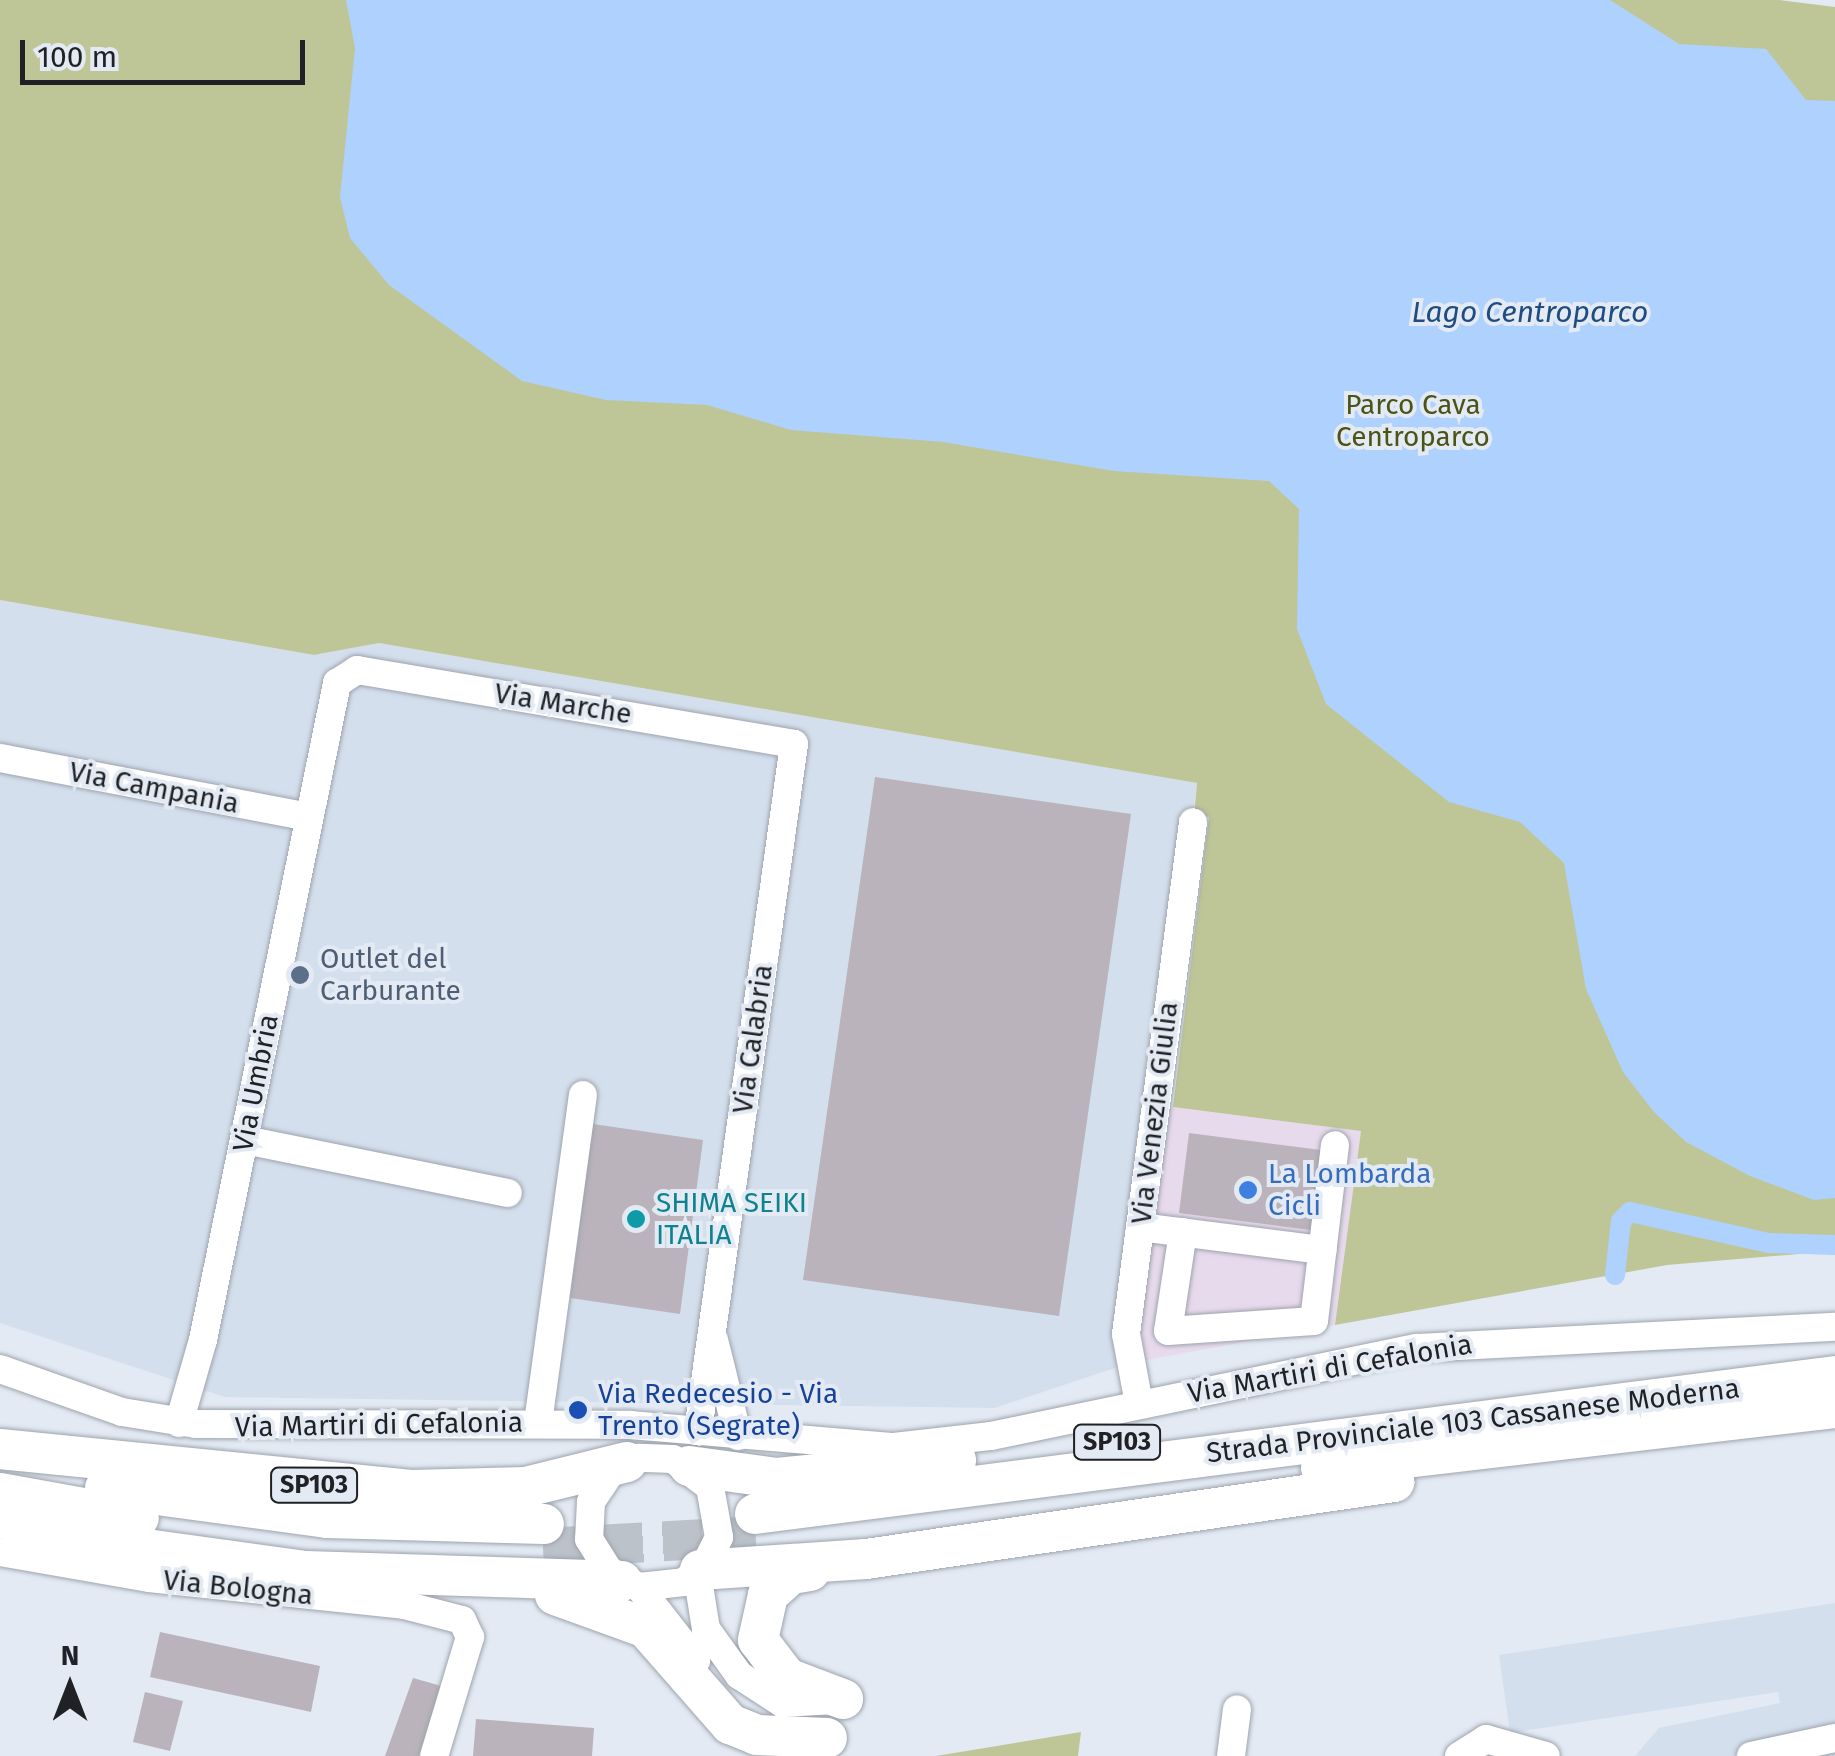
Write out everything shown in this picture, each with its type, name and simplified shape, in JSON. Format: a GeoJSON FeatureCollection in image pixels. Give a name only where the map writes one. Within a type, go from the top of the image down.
{"type":"FeatureCollection","features":[{"type":"Feature","properties":{"kind":"highway","name":"Strada Provinciale 103 Cassanese Moderna"},"geometry":{"type":"LineString","coordinates":[[756,1524],[1549,1427],[1835,1376]]}},
{"type":"Feature","properties":{"kind":"highway","name":"Strada Provinciale 103 Cassanese Moderna"},"geometry":{"type":"LineString","coordinates":[[1549,1427],[1835,1408]]}},
{"type":"Feature","properties":{"kind":"highway","name":"SP103"},"geometry":{"type":"LineString","coordinates":[[693,1448],[776,1478],[1332,1412],[1549,1427]]}},
{"type":"Feature","properties":{"kind":"highway","name":"SP103"},"geometry":{"type":"LineString","coordinates":[[698,1572],[866,1559],[1355,1492],[1549,1427]]}},
{"type":"Feature","properties":{"kind":"highway","name":"SP103"},"geometry":{"type":"LineString","coordinates":[[0,1449],[411,1490],[526,1487],[626,1462]]}},
{"type":"Feature","properties":{"kind":"highway","name":"SP103"},"geometry":{"type":"LineString","coordinates":[[0,1467],[290,1514],[544,1536],[261,1534],[0,1493]]}},
{"type":"Feature","properties":{"kind":"highway"},"geometry":{"type":"LineString","coordinates":[[0,1517],[74,1539],[207,1560],[508,1581],[630,1584]]}},
{"type":"Feature","properties":{"kind":"highway","name":"SP103"},"geometry":{"type":"LineString","coordinates":[[842,1699],[772,1665],[758,1640],[758,1616],[768,1595],[791,1574],[866,1559]]}},
{"type":"Feature","properties":{"kind":"highway"},"geometry":{"type":"LineString","coordinates":[[508,1581],[632,1619],[667,1648],[716,1712],[743,1731],[827,1738]]}},
{"type":"Feature","properties":{"kind":"street","name":"Via Marche"},"geometry":{"type":"LineString","coordinates":[[338,684],[357,670],[793,743]]}},
{"type":"Feature","properties":{"kind":"street","name":"Via Umbria"},"geometry":{"type":"LineString","coordinates":[[178,1422],[245,1140],[338,684]]}},
{"type":"Feature","properties":{"kind":"street","name":"Via Calabria"},"geometry":{"type":"LineString","coordinates":[[693,1448],[793,743]]}},
{"type":"Feature","properties":{"kind":"street","name":"Via Campania"},"geometry":{"type":"LineString","coordinates":[[0,758],[308,817]]}},
{"type":"Feature","properties":{"kind":"street","name":"Via Venezia Giulia"},"geometry":{"type":"LineString","coordinates":[[1138,1404],[1126,1334],[1193,822]]}},
{"type":"Feature","properties":{"kind":"street"},"geometry":{"type":"LineString","coordinates":[[538,1423],[583,1095]]}},
{"type":"Feature","properties":{"kind":"street"},"geometry":{"type":"LineString","coordinates":[[245,1140],[508,1193]]}},
{"type":"Feature","properties":{"kind":"street"},"geometry":{"type":"LineString","coordinates":[[1183,1232],[1168,1330],[1314,1321],[1336,1145]]}},
{"type":"Feature","properties":{"kind":"street"},"geometry":{"type":"LineString","coordinates":[[1140,1227],[1323,1250]]}},
{"type":"Feature","properties":{"kind":"street","name":"Via Martiri di Cefalonia"},"geometry":{"type":"LineString","coordinates":[[4,1380],[178,1422],[538,1423],[693,1448],[738,1436],[894,1447],[1138,1404],[1417,1348],[1835,1327]]}},
{"type":"Feature","properties":{"kind":"street","name":"Via Calabria"},"geometry":{"type":"LineString","coordinates":[[712,1335],[738,1436]]}},
{"type":"Feature","properties":{"kind":"street"},"geometry":{"type":"LineString","coordinates":[[630,1584],[668,1587],[698,1572],[715,1548],[720,1520],[693,1448],[626,1462],[599,1486],[588,1520],[596,1556],[630,1584],[739,1711],[827,1738],[842,1699],[792,1705],[747,1682],[706,1629],[698,1572]]}},
{"type":"Feature","properties":{"kind":"street","name":"Via Bologna"},"geometry":{"type":"LineString","coordinates":[[0,1552],[148,1578],[404,1605],[453,1616],[471,1631],[434,1756]]}},
{"type":"Feature","properties":{"kind":"street"},"geometry":{"type":"LineString","coordinates":[[1231,1756],[1237,1714],[1250,1756]]}},
{"type":"Feature","properties":{"kind":"street"},"geometry":{"type":"LineString","coordinates":[[1752,1756],[1835,1738]]}},
{"type":"Feature","properties":{"kind":"street"},"geometry":{"type":"LineString","coordinates":[[1461,1755],[1499,1740],[1546,1756]]}},
{"type":"Feature","properties":{"kind":"shaded area"},"geometry":{"type":"Polygon","coordinates":[[[0,600],[314,655],[379,643],[1197,783],[1126,1334],[1130,1363],[995,1408],[225,1397],[0,1323],[0,600]]]}},
{"type":"Feature","properties":{"kind":"shaded area"},"geometry":{"type":"Polygon","coordinates":[[[1156,1105],[1361,1131],[1335,1325],[1130,1363],[1156,1105]]]}},
{"type":"Feature","properties":{"kind":"shaded area"},"geometry":{"type":"Polygon","coordinates":[[[1835,1603],[1835,1756],[1635,1756],[1659,1728],[1780,1703],[1778,1692],[1510,1733],[1499,1655],[1835,1603]]]}},
{"type":"Feature","properties":{"kind":"green space","name":"Parco Cava Centroparco"},"geometry":{"type":"Polygon","coordinates":[[[0,0],[1779,0],[1835,7],[1835,1251],[1667,1265],[1335,1325],[1361,1131],[1173,1107],[1209,817],[1194,815],[1197,783],[379,643],[314,655],[0,600],[0,0]]]}},
{"type":"Feature","properties":{"kind":"green space"},"geometry":{"type":"Polygon","coordinates":[[[1081,1732],[1078,1756],[936,1756],[1081,1732]]]}},
{"type":"Feature","properties":{"kind":"water","name":"Lago Centroparco"},"geometry":{"type":"Polygon","coordinates":[[[346,0],[1610,0],[1679,44],[1766,49],[1806,100],[1835,101],[1835,1198],[1814,1200],[1750,1176],[1686,1142],[1654,1112],[1623,1072],[1586,989],[1564,863],[1520,822],[1449,802],[1326,704],[1297,629],[1299,509],[1269,481],[1114,471],[943,442],[791,430],[707,405],[606,400],[522,381],[389,285],[350,238],[340,197],[355,48],[346,0]]]}},
{"type":"Feature","properties":{"kind":"building"},"geometry":{"type":"Polygon","coordinates":[[[875,777],[1131,814],[1059,1316],[803,1280],[875,777]]]}},
{"type":"Feature","properties":{"kind":"building","name":"SHIMA SEIKI ITALIA"},"geometry":{"type":"Polygon","coordinates":[[[593,1124],[703,1140],[680,1314],[570,1298],[593,1124]]]}},
{"type":"Feature","properties":{"kind":"building"},"geometry":{"type":"Polygon","coordinates":[[[1189,1133],[1329,1151],[1318,1231],[1179,1213],[1189,1133]]]}},
{"type":"Feature","properties":{"kind":"building"},"geometry":{"type":"Polygon","coordinates":[[[160,1632],[320,1666],[311,1712],[150,1677],[160,1632]]]}},
{"type":"Feature","properties":{"kind":"building"},"geometry":{"type":"Polygon","coordinates":[[[413,1678],[445,1687],[420,1756],[385,1756],[413,1678]]]}},
{"type":"Feature","properties":{"kind":"building"},"geometry":{"type":"Polygon","coordinates":[[[145,1692],[183,1701],[170,1751],[133,1742],[145,1692]]]}},
{"type":"Feature","properties":{"kind":"building"},"geometry":{"type":"Polygon","coordinates":[[[476,1719],[594,1728],[592,1756],[473,1756],[476,1719]]]}},
{"type":"Feature","properties":{"kind":"waterway"},"geometry":{"type":"LineString","coordinates":[[1615,1275],[1621,1221],[1630,1212],[1769,1243],[1835,1245]]}},
{"type":"Feature","properties":{"kind":"tunnel"},"geometry":{"type":"LineString","coordinates":[[543,1548],[756,1536]]}},
{"type":"Feature","properties":{"kind":"place","name":"Outlet del Carburante"},"geometry":{"type":"Point","coordinates":[300,975]}},
{"type":"Feature","properties":{"kind":"place","name":"La Lombarda Cicli"},"geometry":{"type":"Point","coordinates":[1248,1190]}},
{"type":"Feature","properties":{"kind":"place","name":"SHIMA SEIKI ITALIA"},"geometry":{"type":"Point","coordinates":[636,1219]}},
{"type":"Feature","properties":{"kind":"place","name":"Via Redecesio - Via Trento (Segrate)"},"geometry":{"type":"Point","coordinates":[578,1410]}}]}
